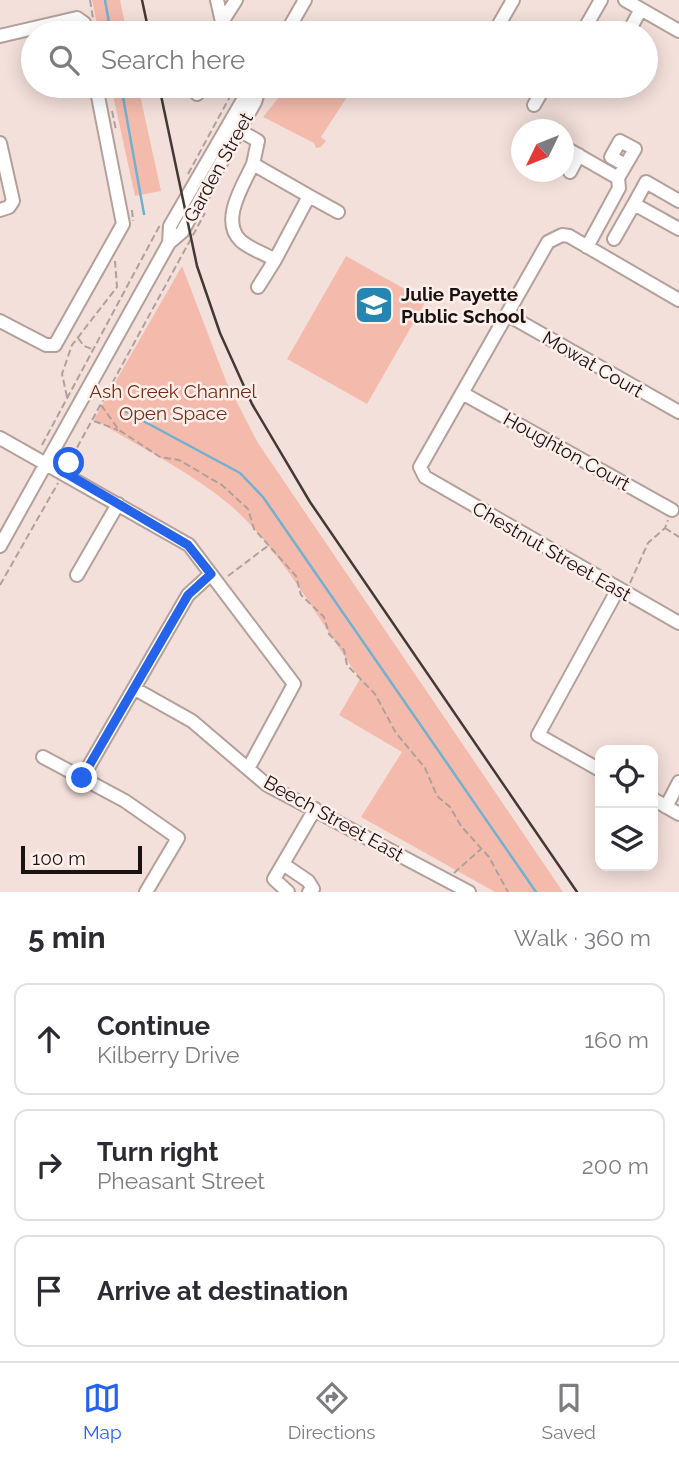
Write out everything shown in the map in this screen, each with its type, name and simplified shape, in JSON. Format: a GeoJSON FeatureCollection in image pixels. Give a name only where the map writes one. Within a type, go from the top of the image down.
{"type":"FeatureCollection","features":[{"type":"Feature","properties":{"kind":"street"},"geometry":{"type":"LineString","coordinates":[[217,0],[222,21]]}},
{"type":"Feature","properties":{"kind":"street"},"geometry":{"type":"LineString","coordinates":[[223,21],[236,0]]}},
{"type":"Feature","properties":{"kind":"street"},"geometry":{"type":"LineString","coordinates":[[293,21],[305,0]]}},
{"type":"Feature","properties":{"kind":"street"},"geometry":{"type":"LineString","coordinates":[[501,21],[513,0]]}},
{"type":"Feature","properties":{"kind":"street"},"geometry":{"type":"LineString","coordinates":[[589,21],[601,0]]}},
{"type":"Feature","properties":{"kind":"street"},"geometry":{"type":"LineString","coordinates":[[625,0],[679,31]]}},
{"type":"Feature","properties":{"kind":"street"},"geometry":{"type":"LineString","coordinates":[[634,21],[641,9]]}},
{"type":"Feature","properties":{"kind":"street"},"geometry":{"type":"LineString","coordinates":[[64,21],[77,18],[81,21]]}},
{"type":"Feature","properties":{"kind":"street"},"geometry":{"type":"LineString","coordinates":[[0,36],[21,31]]}},
{"type":"Feature","properties":{"kind":"street"},"geometry":{"type":"LineString","coordinates":[[0,321],[46,345],[55,345],[123,224],[98,98]]}},
{"type":"Feature","properties":{"kind":"street","name":"Garden Street"},"geometry":{"type":"LineString","coordinates":[[169,243],[170,226],[244,98]]}},
{"type":"Feature","properties":{"kind":"street","name":"Garden Street"},"geometry":{"type":"LineString","coordinates":[[0,546],[169,243],[183,232],[254,98]]}},
{"type":"Feature","properties":{"kind":"street"},"geometry":{"type":"LineString","coordinates":[[534,105],[538,98]]}},
{"type":"Feature","properties":{"kind":"street"},"geometry":{"type":"LineString","coordinates":[[236,111],[234,125],[238,131],[258,141],[253,164],[236,201],[235,233],[241,241],[275,260]]}},
{"type":"Feature","properties":{"kind":"street"},"geometry":{"type":"LineString","coordinates":[[0,143],[13,201],[9,207],[0,210]]}},
{"type":"Feature","properties":{"kind":"street"},"geometry":{"type":"LineString","coordinates":[[574,152],[618,178]]}},
{"type":"Feature","properties":{"kind":"street"},"geometry":{"type":"LineString","coordinates":[[574,164],[579,155]]}},
{"type":"Feature","properties":{"kind":"street"},"geometry":{"type":"LineString","coordinates":[[253,164],[338,212]]}},
{"type":"Feature","properties":{"kind":"street"},"geometry":{"type":"LineString","coordinates":[[587,247],[619,188],[618,178],[625,165]]}},
{"type":"Feature","properties":{"kind":"street"},"geometry":{"type":"LineString","coordinates":[[614,239],[646,182],[679,201]]}},
{"type":"Feature","properties":{"kind":"street"},"geometry":{"type":"LineString","coordinates":[[258,287],[309,196]]}},
{"type":"Feature","properties":{"kind":"street"},"geometry":{"type":"LineString","coordinates":[[634,204],[679,229]]}},
{"type":"Feature","properties":{"kind":"street"},"geometry":{"type":"LineString","coordinates":[[461,393],[548,242],[562,235],[569,236],[679,300]]}},
{"type":"Feature","properties":{"kind":"street","name":"Mowat Court"},"geometry":{"type":"LineString","coordinates":[[508,315],[679,412]]}},
{"type":"Feature","properties":{"kind":"street","name":"Chestnut Street East"},"geometry":{"type":"LineString","coordinates":[[461,393],[421,467],[425,477],[679,623]]}},
{"type":"Feature","properties":{"kind":"street","name":"Houghton Court"},"geometry":{"type":"LineString","coordinates":[[461,393],[672,510]]}},
{"type":"Feature","properties":{"kind":"street"},"geometry":{"type":"LineString","coordinates":[[0,438],[64,472],[188,545],[211,574],[294,684],[249,767]]}},
{"type":"Feature","properties":{"kind":"street"},"geometry":{"type":"LineString","coordinates":[[77,575],[118,505]]}},
{"type":"Feature","properties":{"kind":"street"},"geometry":{"type":"LineString","coordinates":[[82,778],[188,595],[211,574]]}},
{"type":"Feature","properties":{"kind":"street"},"geometry":{"type":"LineString","coordinates":[[595,767],[538,735],[621,591]]}},
{"type":"Feature","properties":{"kind":"street","name":"Beech Street East"},"geometry":{"type":"LineString","coordinates":[[135,689],[192,721],[267,785],[469,892]]}},
{"type":"Feature","properties":{"kind":"street"},"geometry":{"type":"LineString","coordinates":[[43,757],[125,801],[178,838],[146,892]]}},
{"type":"Feature","properties":{"kind":"street"},"geometry":{"type":"LineString","coordinates":[[666,807],[679,782]]}},
{"type":"Feature","properties":{"kind":"street"},"geometry":{"type":"LineString","coordinates":[[658,802],[679,814]]}},
{"type":"Feature","properties":{"kind":"street"},"geometry":{"type":"LineString","coordinates":[[288,892],[274,879],[314,809]]}},
{"type":"Feature","properties":{"kind":"street"},"geometry":{"type":"LineString","coordinates":[[283,864],[308,881],[313,889],[309,892]]}},
{"type":"Feature","properties":{"kind":"path"},"geometry":{"type":"LineString","coordinates":[[90,0],[90,21]]}},
{"type":"Feature","properties":{"kind":"path"},"geometry":{"type":"LineString","coordinates":[[187,175],[229,98]]}},
{"type":"Feature","properties":{"kind":"path"},"geometry":{"type":"LineString","coordinates":[[263,105],[267,98]]}},
{"type":"Feature","properties":{"kind":"path"},"geometry":{"type":"LineString","coordinates":[[0,585],[102,405],[207,210]]}},
{"type":"Feature","properties":{"kind":"path"},"geometry":{"type":"LineString","coordinates":[[42,445],[161,223]]}},
{"type":"Feature","properties":{"kind":"path"},"geometry":{"type":"LineString","coordinates":[[77,336],[84,345],[93,349]]}},
{"type":"Feature","properties":{"kind":"path"},"geometry":{"type":"LineString","coordinates":[[102,405],[119,430]]}},
{"type":"Feature","properties":{"kind":"path"},"geometry":{"type":"LineString","coordinates":[[92,421],[119,430],[160,457],[178,460],[222,485],[248,509],[254,529],[296,576],[303,598],[321,614],[330,634],[341,645],[347,665],[375,694],[396,733],[425,768],[436,796],[450,807],[461,826],[481,848],[508,892]]}},
{"type":"Feature","properties":{"kind":"path"},"geometry":{"type":"LineString","coordinates":[[621,591],[648,543],[665,528],[672,510]]}},
{"type":"Feature","properties":{"kind":"path"},"geometry":{"type":"LineString","coordinates":[[665,528],[679,537]]}},
{"type":"Feature","properties":{"kind":"path"},"geometry":{"type":"LineString","coordinates":[[228,576],[270,544]]}},
{"type":"Feature","properties":{"kind":"path"},"geometry":{"type":"LineString","coordinates":[[451,882],[481,848]]}},
{"type":"Feature","properties":{"kind":"green space"},"geometry":{"type":"Polygon","coordinates":[[[92,0],[120,0],[124,21],[96,21],[92,0]]]}},
{"type":"Feature","properties":{"kind":"green space"},"geometry":{"type":"Polygon","coordinates":[[[114,98],[141,98],[161,191],[135,196],[114,98]]]}},
{"type":"Feature","properties":{"kind":"green space"},"geometry":{"type":"Polygon","coordinates":[[[278,98],[346,98],[321,137],[326,141],[321,147],[316,148],[314,143],[263,117],[278,98]]]}},
{"type":"Feature","properties":{"kind":"green space"},"geometry":{"type":"Polygon","coordinates":[[[346,256],[426,301],[367,404],[287,359],[346,256]]]}},
{"type":"Feature","properties":{"kind":"green space","name":"Ash Creek Channel Open Space"},"geometry":{"type":"Polygon","coordinates":[[[182,266],[226,381],[258,443],[563,892],[495,892],[361,817],[402,752],[339,715],[360,679],[306,597],[277,556],[229,504],[173,465],[94,419],[182,266]]]}},
{"type":"Feature","properties":{"kind":"waterway"},"geometry":{"type":"LineString","coordinates":[[105,0],[109,21]]}},
{"type":"Feature","properties":{"kind":"waterway"},"geometry":{"type":"LineString","coordinates":[[123,98],[144,214]]}},
{"type":"Feature","properties":{"kind":"waterway"},"geometry":{"type":"LineString","coordinates":[[121,409],[240,473],[263,497],[536,892]]}},
{"type":"Feature","properties":{"kind":"railway"},"geometry":{"type":"LineString","coordinates":[[142,0],[146,21]]}},
{"type":"Feature","properties":{"kind":"railway"},"geometry":{"type":"LineString","coordinates":[[162,98],[197,266],[220,333],[252,404],[310,502],[577,892]]}},
{"type":"Feature","properties":{"kind":"place","name":"Julie Payette Public School"},"geometry":{"type":"Point","coordinates":[374,305]}},
{"type":"Feature","properties":{"kind":"route"},"geometry":{"type":"LineString","coordinates":[[69,463],[64,472],[188,545],[211,574],[188,595],[82,778]]}}]}
